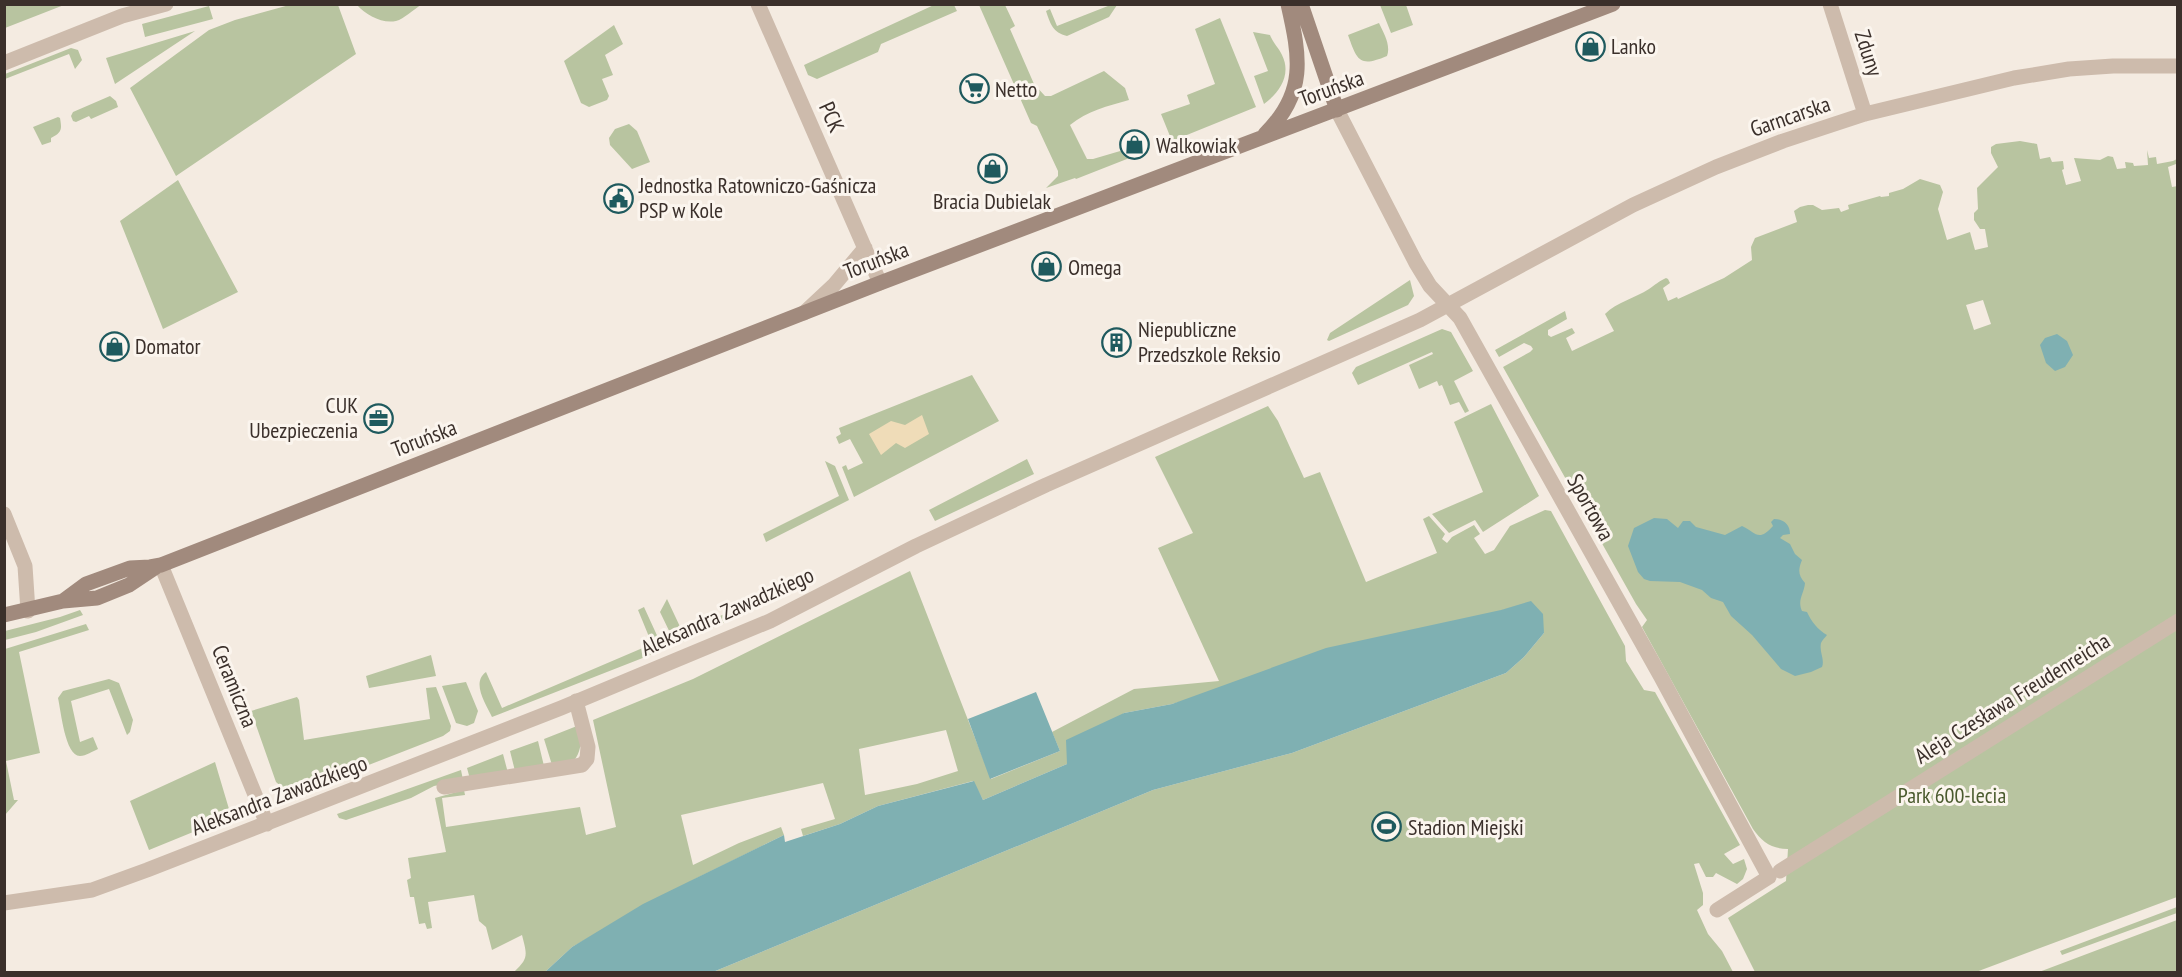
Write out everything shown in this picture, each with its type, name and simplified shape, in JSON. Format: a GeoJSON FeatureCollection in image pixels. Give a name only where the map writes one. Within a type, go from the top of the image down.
{"type":"FeatureCollection","features":[{"type":"Feature","properties":{"kind":"street"},"geometry":{"type":"LineString","coordinates":[[4,63],[122,16],[166,4]]}},
{"type":"Feature","properties":{"kind":"street","name":"PCK"},"geometry":{"type":"LineString","coordinates":[[758,4],[880,283]]}},
{"type":"Feature","properties":{"kind":"street"},"geometry":{"type":"LineString","coordinates":[[1261,138],[1277,123],[1288,107],[1297,80],[1298,59],[1288,4]]}},
{"type":"Feature","properties":{"kind":"street"},"geometry":{"type":"LineString","coordinates":[[1301,4],[1336,110]]}},
{"type":"Feature","properties":{"kind":"street","name":"Toruńska"},"geometry":{"type":"LineString","coordinates":[[4,615],[63,601],[97,598],[137,581],[159,565],[804,312],[1613,4]]}},
{"type":"Feature","properties":{"kind":"street","name":"Zduny"},"geometry":{"type":"LineString","coordinates":[[1830,4],[1865,114]]}},
{"type":"Feature","properties":{"kind":"street","name":"Garncarska"},"geometry":{"type":"LineString","coordinates":[[1447,305],[1633,205],[1716,166],[1865,114],[2047,72],[2113,66],[2178,66]]}},
{"type":"Feature","properties":{"kind":"street","name":"Sportowa"},"geometry":{"type":"LineString","coordinates":[[1336,110],[1416,263],[1430,286],[1460,318],[1769,877],[1717,910]]}},
{"type":"Feature","properties":{"kind":"street"},"geometry":{"type":"LineString","coordinates":[[804,312],[834,285],[865,248]]}},
{"type":"Feature","properties":{"kind":"street","name":"Aleksandra Zawadzkiego"},"geometry":{"type":"LineString","coordinates":[[4,903],[92,890],[267,824],[770,621],[916,546],[1420,320],[1447,305]]}},
{"type":"Feature","properties":{"kind":"street"},"geometry":{"type":"LineString","coordinates":[[4,514],[25,566],[28,611]]}},
{"type":"Feature","properties":{"kind":"street","name":"Ceramiczna"},"geometry":{"type":"LineString","coordinates":[[159,565],[267,824]]}},
{"type":"Feature","properties":{"kind":"street","name":"Aleja Czesława Freudenreicha"},"geometry":{"type":"LineString","coordinates":[[1780,871],[2178,621]]}},
{"type":"Feature","properties":{"kind":"street"},"geometry":{"type":"LineString","coordinates":[[444,787],[582,765],[587,759],[588,747],[576,701]]}},
{"type":"Feature","properties":{"kind":"green space"},"geometry":{"type":"Polygon","coordinates":[[[5,4],[64,4],[64,5],[5,28],[5,4]]]}},
{"type":"Feature","properties":{"kind":"green space"},"geometry":{"type":"Polygon","coordinates":[[[293,4],[338,5],[356,54],[176,176],[130,88],[209,30],[235,20],[293,4]]]}},
{"type":"Feature","properties":{"kind":"green space"},"geometry":{"type":"Polygon","coordinates":[[[936,4],[954,5],[957,11],[881,44],[878,52],[817,79],[808,75],[804,65],[936,4]]]}},
{"type":"Feature","properties":{"kind":"green space"},"geometry":{"type":"Polygon","coordinates":[[[1113,4],[1117,5],[1109,17],[1067,36],[1055,30],[1046,11],[1050,9],[1057,26],[1113,4]]]}},
{"type":"Feature","properties":{"kind":"green space"},"geometry":{"type":"Polygon","coordinates":[[[357,5],[421,5],[402,18],[391,22],[375,18],[357,5]]]}},
{"type":"Feature","properties":{"kind":"green space"},"geometry":{"type":"Polygon","coordinates":[[[979,5],[1005,5],[1015,26],[1010,29],[1034,84],[1045,96],[1051,96],[1104,71],[1125,88],[1129,100],[1091,113],[1070,125],[1087,159],[1127,149],[1132,157],[1046,188],[1058,176],[1058,171],[1037,126],[1031,123],[979,5]]]}},
{"type":"Feature","properties":{"kind":"green space"},"geometry":{"type":"Polygon","coordinates":[[[1380,5],[1406,5],[1413,25],[1391,33],[1380,5]]]}},
{"type":"Feature","properties":{"kind":"green space"},"geometry":{"type":"Polygon","coordinates":[[[209,6],[213,19],[145,37],[142,24],[209,6]]]}},
{"type":"Feature","properties":{"kind":"green space"},"geometry":{"type":"Polygon","coordinates":[[[1220,18],[1256,107],[1172,141],[1161,114],[1190,104],[1187,95],[1215,84],[1195,29],[1220,18]]]}},
{"type":"Feature","properties":{"kind":"green space"},"geometry":{"type":"Polygon","coordinates":[[[1379,23],[1388,44],[1387,56],[1370,61],[1360,59],[1348,35],[1379,23]]]}},
{"type":"Feature","properties":{"kind":"green space"},"geometry":{"type":"Polygon","coordinates":[[[614,25],[623,44],[605,55],[613,75],[602,79],[609,96],[607,100],[589,107],[581,103],[564,61],[614,25]]]}},
{"type":"Feature","properties":{"kind":"green space"},"geometry":{"type":"Polygon","coordinates":[[[195,31],[115,84],[106,58],[195,31]]]}},
{"type":"Feature","properties":{"kind":"green space"},"geometry":{"type":"Polygon","coordinates":[[[1253,32],[1270,35],[1285,62],[1285,76],[1279,89],[1264,104],[1254,76],[1268,71],[1253,32]]]}},
{"type":"Feature","properties":{"kind":"green space"},"geometry":{"type":"Polygon","coordinates":[[[71,48],[78,50],[82,60],[75,69],[69,54],[5,79],[5,74],[71,48]]]}},
{"type":"Feature","properties":{"kind":"green space"},"geometry":{"type":"Polygon","coordinates":[[[110,96],[116,101],[118,107],[91,119],[89,116],[76,122],[73,121],[71,116],[73,112],[110,96]]]}},
{"type":"Feature","properties":{"kind":"green space"},"geometry":{"type":"Polygon","coordinates":[[[60,118],[60,130],[51,138],[51,142],[42,145],[33,127],[60,118]]]}},
{"type":"Feature","properties":{"kind":"green space"},"geometry":{"type":"Polygon","coordinates":[[[629,124],[637,131],[650,162],[632,169],[610,145],[609,138],[615,129],[629,124]]]}},
{"type":"Feature","properties":{"kind":"green space","name":"Park 600-lecia"},"geometry":{"type":"Polygon","coordinates":[[[2020,141],[2037,144],[2040,159],[2050,157],[2052,162],[2063,161],[2064,169],[2062,170],[2066,185],[2081,181],[2074,158],[2100,160],[2108,156],[2113,157],[2117,169],[2126,168],[2125,162],[2133,163],[2134,166],[2148,165],[2147,150],[2149,158],[2156,157],[2157,164],[2177,159],[2177,170],[2176,164],[2168,167],[2172,187],[2178,186],[2177,897],[1976,972],[1755,972],[1728,918],[1786,881],[1788,849],[1768,844],[1753,829],[1642,627],[1647,620],[1503,367],[1533,349],[1524,343],[1499,357],[1495,350],[1565,311],[1567,319],[1548,330],[1548,335],[1551,337],[1572,328],[1575,333],[1566,338],[1572,351],[1614,331],[1605,314],[1615,306],[1666,278],[1670,283],[1663,288],[1668,301],[1677,297],[1678,299],[1724,278],[1752,260],[1751,247],[1755,238],[1797,222],[1794,211],[1800,207],[1813,205],[1822,210],[1839,208],[1841,212],[1849,209],[1848,205],[1880,196],[1889,196],[1889,193],[1903,189],[1920,179],[1940,185],[1943,192],[1938,209],[1947,240],[1970,232],[1975,250],[1988,247],[1985,229],[1980,229],[1974,220],[1974,213],[1978,209],[1977,188],[1998,167],[1991,153],[1991,147],[1996,144],[2020,141]],[[1983,300],[1966,305],[1974,330],[1991,324],[1983,300]]]}},
{"type":"Feature","properties":{"kind":"green space"},"geometry":{"type":"Polygon","coordinates":[[[178,180],[238,292],[163,329],[120,221],[178,180]]]}},
{"type":"Feature","properties":{"kind":"green space"},"geometry":{"type":"Polygon","coordinates":[[[1410,280],[1414,296],[1408,305],[1327,340],[1330,333],[1410,280]]]}},
{"type":"Feature","properties":{"kind":"green space"},"geometry":{"type":"Polygon","coordinates":[[[1442,329],[1451,332],[1473,371],[1454,381],[1469,411],[1465,413],[1459,402],[1450,405],[1442,385],[1439,386],[1437,381],[1419,389],[1409,365],[1433,354],[1432,352],[1358,385],[1352,373],[1356,367],[1442,329]]]}},
{"type":"Feature","properties":{"kind":"green space"},"geometry":{"type":"Polygon","coordinates":[[[972,375],[999,421],[854,497],[842,467],[846,465],[848,470],[863,463],[850,439],[839,444],[836,437],[841,434],[839,428],[972,375]]]}},
{"type":"Feature","properties":{"kind":"green space"},"geometry":{"type":"Polygon","coordinates":[[[1491,404],[1539,496],[1483,532],[1475,520],[1449,533],[1432,514],[1483,492],[1454,422],[1491,404]]]}},
{"type":"Feature","properties":{"kind":"green space"},"geometry":{"type":"Polygon","coordinates":[[[1268,406],[1278,421],[1304,478],[1320,472],[1366,582],[1437,553],[1423,519],[1429,516],[1445,534],[1442,539],[1447,543],[1452,537],[1474,525],[1480,534],[1474,538],[1485,554],[1494,550],[1510,526],[1545,510],[1551,511],[1625,646],[1626,661],[1644,690],[1655,692],[1740,845],[1724,854],[1733,864],[1744,859],[1747,869],[1743,879],[1737,884],[1716,873],[1713,877],[1706,877],[1699,863],[1694,864],[1703,893],[1703,905],[1697,910],[1708,934],[1722,951],[1733,972],[713,972],[1153,790],[1292,753],[1506,673],[1524,657],[1544,633],[1531,602],[1172,704],[1124,713],[1067,764],[983,800],[973,781],[878,806],[840,824],[803,836],[801,829],[835,819],[823,783],[681,815],[693,865],[739,843],[781,827],[784,835],[697,878],[572,947],[545,972],[514,972],[526,956],[522,935],[492,950],[486,927],[479,921],[474,895],[428,902],[432,928],[427,929],[425,923],[419,924],[414,897],[410,897],[407,880],[411,878],[408,858],[446,852],[435,798],[464,790],[465,795],[442,798],[446,827],[580,807],[586,835],[616,827],[593,720],[693,679],[910,571],[991,779],[1060,751],[1052,732],[1134,689],[1219,681],[1158,548],[1193,533],[1155,457],[1268,406]],[[946,730],[859,749],[865,795],[917,784],[958,771],[946,730]]]}},
{"type":"Feature","properties":{"kind":"green space"},"geometry":{"type":"Polygon","coordinates":[[[1027,459],[1034,474],[935,521],[929,510],[1027,459]]]}},
{"type":"Feature","properties":{"kind":"green space"},"geometry":{"type":"Polygon","coordinates":[[[825,461],[835,466],[849,500],[766,542],[763,534],[839,496],[825,461]]]}},
{"type":"Feature","properties":{"kind":"green space"},"geometry":{"type":"Polygon","coordinates":[[[781,588],[784,595],[678,644],[674,641],[660,612],[667,599],[683,633],[781,588]]]}},
{"type":"Feature","properties":{"kind":"green space"},"geometry":{"type":"Polygon","coordinates":[[[644,607],[660,642],[658,652],[492,717],[480,688],[480,682],[486,672],[502,708],[652,644],[638,610],[644,607]]]}},
{"type":"Feature","properties":{"kind":"green space"},"geometry":{"type":"Polygon","coordinates":[[[80,610],[83,615],[36,632],[5,640],[5,631],[80,610]]]}},
{"type":"Feature","properties":{"kind":"green space"},"geometry":{"type":"Polygon","coordinates":[[[86,624],[89,630],[19,652],[40,753],[6,761],[14,800],[18,800],[5,815],[5,649],[86,624]]]}},
{"type":"Feature","properties":{"kind":"green space"},"geometry":{"type":"Polygon","coordinates":[[[431,655],[436,676],[369,688],[366,676],[431,655]]]}},
{"type":"Feature","properties":{"kind":"green space"},"geometry":{"type":"Polygon","coordinates":[[[109,679],[119,683],[133,720],[130,732],[127,735],[109,689],[71,701],[80,742],[93,737],[98,749],[82,756],[75,754],[67,741],[58,698],[63,691],[109,679]]]}},
{"type":"Feature","properties":{"kind":"green space"},"geometry":{"type":"Polygon","coordinates":[[[466,682],[478,711],[474,723],[467,726],[456,723],[442,686],[466,682]]]}},
{"type":"Feature","properties":{"kind":"green space"},"geometry":{"type":"Polygon","coordinates":[[[436,687],[451,726],[450,731],[443,736],[302,791],[288,790],[276,782],[251,711],[297,697],[304,740],[430,719],[426,688],[436,687]]]}},
{"type":"Feature","properties":{"kind":"green space"},"geometry":{"type":"Polygon","coordinates":[[[577,726],[580,745],[573,762],[552,765],[544,739],[577,726]]]}},
{"type":"Feature","properties":{"kind":"green space"},"geometry":{"type":"Polygon","coordinates":[[[538,741],[544,766],[515,771],[510,751],[538,741]]]}},
{"type":"Feature","properties":{"kind":"green space"},"geometry":{"type":"Polygon","coordinates":[[[503,754],[508,773],[470,779],[467,768],[503,754]]]}},
{"type":"Feature","properties":{"kind":"green space"},"geometry":{"type":"Polygon","coordinates":[[[215,762],[229,809],[225,819],[149,850],[130,801],[215,762]]]}},
{"type":"Feature","properties":{"kind":"green space"},"geometry":{"type":"Polygon","coordinates":[[[461,770],[463,780],[434,786],[411,798],[346,820],[339,818],[337,814],[461,770]]]}},
{"type":"Feature","properties":{"kind":"green space"},"geometry":{"type":"Polygon","coordinates":[[[2177,907],[2177,913],[2062,955],[2060,951],[2177,907]]]}},
{"type":"Feature","properties":{"kind":"green space"},"geometry":{"type":"Polygon","coordinates":[[[2177,920],[2177,972],[2039,972],[2177,920]]]}},
{"type":"Feature","properties":{"kind":"sand"},"geometry":{"type":"Polygon","coordinates":[[[922,415],[929,434],[905,448],[896,443],[881,455],[869,434],[891,421],[905,425],[922,415]]]}},
{"type":"Feature","properties":{"kind":"water"},"geometry":{"type":"Polygon","coordinates":[[[2057,334],[2067,341],[2073,355],[2065,367],[2055,371],[2046,363],[2040,345],[2045,338],[2057,334]]]}},
{"type":"Feature","properties":{"kind":"water"},"geometry":{"type":"Polygon","coordinates":[[[1654,518],[1667,519],[1678,528],[1683,521],[1690,521],[1696,527],[1725,535],[1742,526],[1760,535],[1773,526],[1771,522],[1774,519],[1785,523],[1789,527],[1790,534],[1780,538],[1790,544],[1795,554],[1802,560],[1799,572],[1805,583],[1800,600],[1802,611],[1807,612],[1815,625],[1827,635],[1821,643],[1822,667],[1795,676],[1781,669],[1752,635],[1731,616],[1723,602],[1711,598],[1702,590],[1680,582],[1644,579],[1638,572],[1628,546],[1634,528],[1654,518]]]}},
{"type":"Feature","properties":{"kind":"water"},"geometry":{"type":"Polygon","coordinates":[[[1531,601],[1543,614],[1544,633],[1524,657],[1506,673],[1292,753],[1153,790],[713,972],[545,972],[572,947],[643,904],[784,835],[785,842],[840,824],[878,806],[974,781],[983,800],[1067,764],[1066,740],[1124,713],[1172,704],[1326,648],[1501,610],[1531,601]]]}},
{"type":"Feature","properties":{"kind":"water"},"geometry":{"type":"Polygon","coordinates":[[[1036,692],[1060,751],[990,779],[968,719],[1036,692]]]}},
{"type":"Feature","properties":{"kind":"place","name":"Lanko"},"geometry":{"type":"Point","coordinates":[1590,46]}},
{"type":"Feature","properties":{"kind":"place","name":"Netto"},"geometry":{"type":"Point","coordinates":[974,89]}},
{"type":"Feature","properties":{"kind":"place","name":"Walkowiak"},"geometry":{"type":"Point","coordinates":[1135,145]}},
{"type":"Feature","properties":{"kind":"place","name":"Bracia Dubielak"},"geometry":{"type":"Point","coordinates":[992,169]}},
{"type":"Feature","properties":{"kind":"place","name":"Jednostka Ratowniczo-Gaśnicza PSP w Kole"},"geometry":{"type":"Point","coordinates":[618,198]}},
{"type":"Feature","properties":{"kind":"place","name":"Omega"},"geometry":{"type":"Point","coordinates":[1047,267]}},
{"type":"Feature","properties":{"kind":"place","name":"Niepubliczne Przedszkole Reksio"},"geometry":{"type":"Point","coordinates":[1117,342]}},
{"type":"Feature","properties":{"kind":"place","name":"Domator"},"geometry":{"type":"Point","coordinates":[114,346]}},
{"type":"Feature","properties":{"kind":"place","name":"CUK Ubezpieczenia"},"geometry":{"type":"Point","coordinates":[379,418]}},
{"type":"Feature","properties":{"kind":"place","name":"Stadion Miejski"},"geometry":{"type":"Point","coordinates":[1387,827]}}]}
